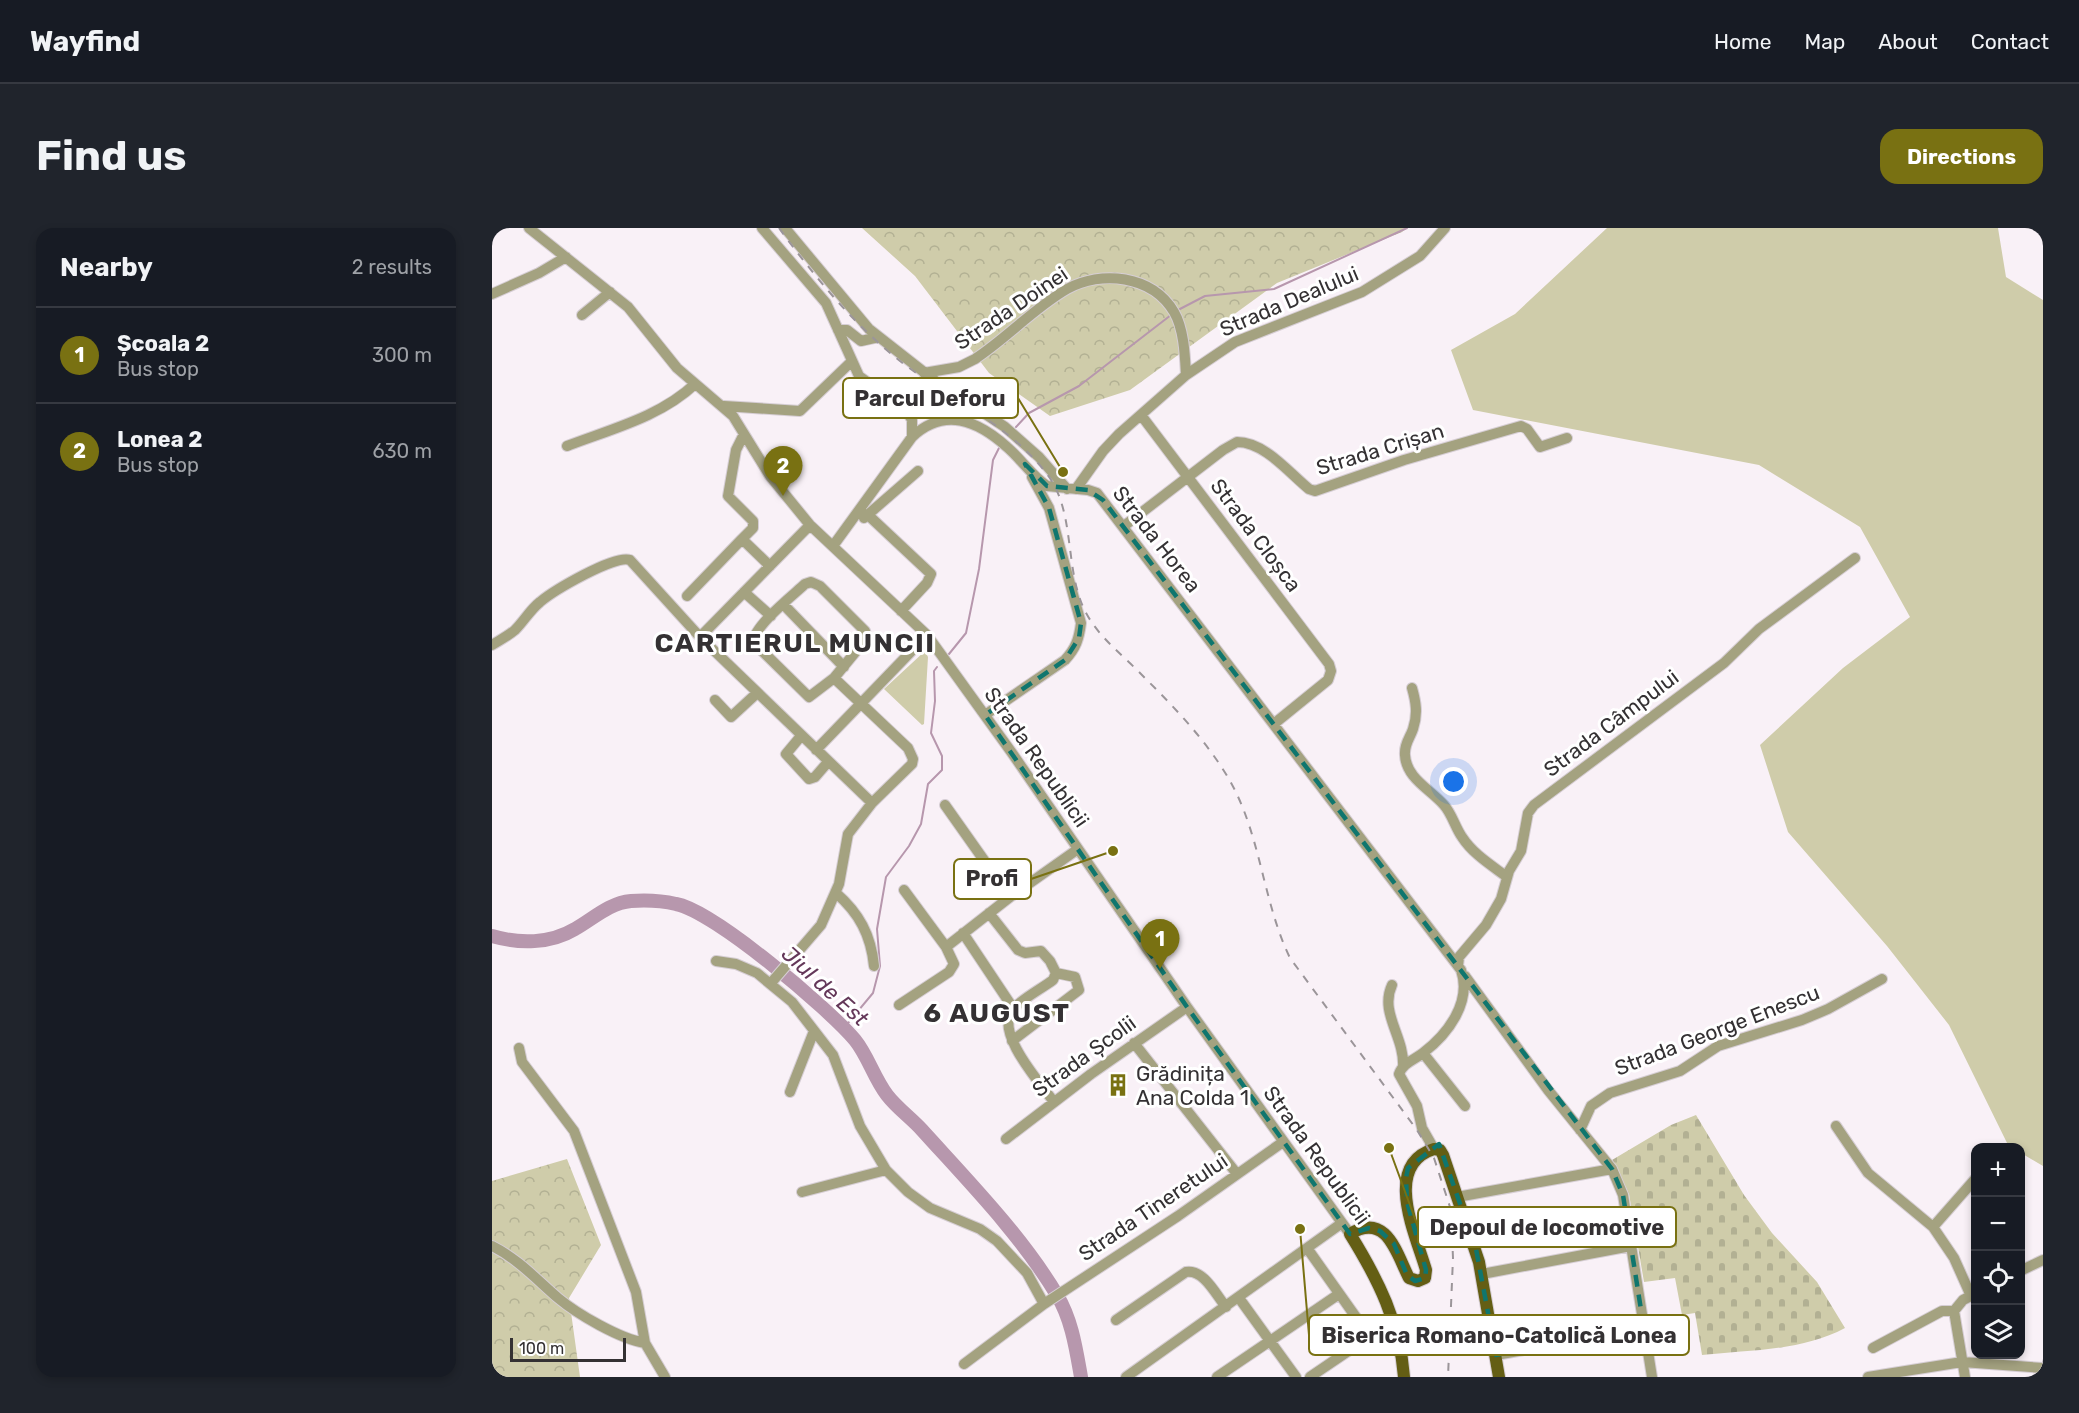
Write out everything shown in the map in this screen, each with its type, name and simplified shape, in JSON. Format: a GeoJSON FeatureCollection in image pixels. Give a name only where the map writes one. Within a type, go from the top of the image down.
{"type":"FeatureCollection","features":[{"type":"Feature","properties":{"kind":"main road"},"geometry":{"type":"LineString","coordinates":[[1346,1228],[1369,1228],[1380,1231],[1397,1248],[1409,1278],[1415,1281],[1425,1278],[1426,1270],[1407,1202],[1406,1178],[1408,1168],[1434,1149],[1443,1155],[1482,1274],[1499,1377]]}},
{"type":"Feature","properties":{"kind":"main road","name":"Strada Republicii"},"geometry":{"type":"LineString","coordinates":[[1346,1228],[1372,1270],[1394,1320],[1404,1377]]}},
{"type":"Feature","properties":{"kind":"street","name":"Strada Republicii"},"geometry":{"type":"LineString","coordinates":[[530,228],[610,292],[640,320],[677,368],[724,406],[770,476],[810,525],[836,542],[927,635],[985,715],[1186,1007],[1346,1228]]}},
{"type":"Feature","properties":{"kind":"street"},"geometry":{"type":"LineString","coordinates":[[762,228],[826,303],[859,376],[906,410],[912,420],[912,437],[836,542]]}},
{"type":"Feature","properties":{"kind":"street"},"geometry":{"type":"LineString","coordinates":[[785,228],[879,337],[924,373],[1023,442],[1072,489]]}},
{"type":"Feature","properties":{"kind":"street","name":"Strada Dealului"},"geometry":{"type":"LineString","coordinates":[[1072,489],[1102,451],[1186,375],[1235,342],[1362,292],[1420,256],[1445,228]]}},
{"type":"Feature","properties":{"kind":"street"},"geometry":{"type":"LineString","coordinates":[[492,294],[539,273],[566,257]]}},
{"type":"Feature","properties":{"kind":"street","name":"Strada Doinei"},"geometry":{"type":"LineString","coordinates":[[924,373],[958,367],[975,359],[1067,289],[1091,279],[1112,277],[1143,285],[1154,292],[1174,313],[1180,331],[1186,375]]}},
{"type":"Feature","properties":{"kind":"street"},"geometry":{"type":"LineString","coordinates":[[582,315],[610,292]]}},
{"type":"Feature","properties":{"kind":"street"},"geometry":{"type":"LineString","coordinates":[[838,330],[847,330],[861,341],[879,337]]}},
{"type":"Feature","properties":{"kind":"street"},"geometry":{"type":"LineString","coordinates":[[724,406],[800,411],[851,362]]}},
{"type":"Feature","properties":{"kind":"street"},"geometry":{"type":"LineString","coordinates":[[567,446],[637,421],[675,401],[695,384]]}},
{"type":"Feature","properties":{"kind":"street","name":"Strada Cloșca"},"geometry":{"type":"LineString","coordinates":[[1141,415],[1329,664],[1331,671],[1328,680],[1275,723]]}},
{"type":"Feature","properties":{"kind":"street","name":"Strada Horea"},"geometry":{"type":"LineString","coordinates":[[912,437],[928,424],[944,419],[965,421],[1006,446],[1047,486],[1097,493],[1275,723]]}},
{"type":"Feature","properties":{"kind":"street","name":"Strada Crișan"},"geometry":{"type":"LineString","coordinates":[[1124,526],[1237,442],[1251,445],[1266,454],[1309,489],[1315,490],[1395,463],[1521,426],[1527,429],[1540,447],[1566,438]]}},
{"type":"Feature","properties":{"kind":"street"},"geometry":{"type":"LineString","coordinates":[[687,596],[753,528],[753,521],[728,496],[736,450],[744,434]]}},
{"type":"Feature","properties":{"kind":"street"},"geometry":{"type":"LineString","coordinates":[[985,715],[1065,660],[1074,650],[1079,638],[1081,623],[1049,508],[1025,464]]}},
{"type":"Feature","properties":{"kind":"street"},"geometry":{"type":"LineString","coordinates":[[836,542],[918,471]]}},
{"type":"Feature","properties":{"kind":"street"},"geometry":{"type":"LineString","coordinates":[[867,514],[931,574],[927,583],[901,611]]}},
{"type":"Feature","properties":{"kind":"street"},"geometry":{"type":"LineString","coordinates":[[699,637],[810,525]]}},
{"type":"Feature","properties":{"kind":"street"},"geometry":{"type":"LineString","coordinates":[[742,539],[770,566]]}},
{"type":"Feature","properties":{"kind":"street"},"geometry":{"type":"LineString","coordinates":[[492,645],[514,630],[539,602],[598,569],[626,558],[638,568],[699,637],[756,694],[872,803]]}},
{"type":"Feature","properties":{"kind":"street","name":"Strada Câmpului"},"geometry":{"type":"LineString","coordinates":[[1458,966],[1459,957],[1498,906],[1507,877],[1521,851],[1528,813],[1534,805],[1724,663],[1759,629],[1855,558]]}},
{"type":"Feature","properties":{"kind":"street"},"geometry":{"type":"LineString","coordinates":[[815,582],[865,631],[866,641],[834,678],[812,696],[804,693],[753,642],[755,634],[783,604],[805,584],[815,582]]}},
{"type":"Feature","properties":{"kind":"street"},"geometry":{"type":"LineString","coordinates":[[744,592],[771,616]]}},
{"type":"Feature","properties":{"kind":"street"},"geometry":{"type":"LineString","coordinates":[[783,604],[844,667]]}},
{"type":"Feature","properties":{"kind":"street"},"geometry":{"type":"LineString","coordinates":[[816,750],[927,635]]}},
{"type":"Feature","properties":{"kind":"street"},"geometry":{"type":"LineString","coordinates":[[777,976],[814,936],[836,893],[848,834],[872,803],[912,764],[913,759],[908,748],[834,678]]}},
{"type":"Feature","properties":{"kind":"street"},"geometry":{"type":"LineString","coordinates":[[1412,687],[1416,716],[1405,745],[1405,758],[1409,769],[1416,779],[1443,804],[1463,839],[1476,854],[1507,877]]}},
{"type":"Feature","properties":{"kind":"street"},"geometry":{"type":"LineString","coordinates":[[715,700],[731,717],[756,694]]}},
{"type":"Feature","properties":{"kind":"street"},"geometry":{"type":"LineString","coordinates":[[1275,723],[1580,1130],[1609,1165],[1623,1195],[1653,1377]]}},
{"type":"Feature","properties":{"kind":"street"},"geometry":{"type":"LineString","coordinates":[[801,736],[786,754],[809,779],[815,777],[828,762]]}},
{"type":"Feature","properties":{"kind":"street"},"geometry":{"type":"LineString","coordinates":[[945,805],[1010,897]]}},
{"type":"Feature","properties":{"kind":"street"},"geometry":{"type":"LineString","coordinates":[[946,947],[1010,897],[1078,849]]}},
{"type":"Feature","properties":{"kind":"street"},"geometry":{"type":"LineString","coordinates":[[899,1005],[953,968],[952,958],[946,947],[904,890]]}},
{"type":"Feature","properties":{"kind":"street"},"geometry":{"type":"LineString","coordinates":[[836,893],[850,906],[864,927],[872,948],[874,966]]}},
{"type":"Feature","properties":{"kind":"street"},"geometry":{"type":"LineString","coordinates":[[989,913],[1018,950],[1025,953],[1041,951],[1056,973],[1075,977],[1079,990],[1012,1041]]}},
{"type":"Feature","properties":{"kind":"street"},"geometry":{"type":"LineString","coordinates":[[963,933],[1013,1008]]}},
{"type":"Feature","properties":{"kind":"street"},"geometry":{"type":"LineString","coordinates":[[716,961],[736,964],[777,976],[792,1002],[833,1054],[860,1126],[886,1170],[908,1192],[930,1208],[980,1229],[997,1241],[1027,1273],[1046,1302]]}},
{"type":"Feature","properties":{"kind":"street"},"geometry":{"type":"LineString","coordinates":[[1403,1066],[1423,1053],[1443,1034],[1462,1003],[1466,983],[1458,966]]}},
{"type":"Feature","properties":{"kind":"street"},"geometry":{"type":"LineString","coordinates":[[1054,1102],[1012,1041],[1008,1020],[1013,1008],[1053,980],[1056,973]]}},
{"type":"Feature","properties":{"kind":"street","name":"Strada George Enescu"},"geometry":{"type":"LineString","coordinates":[[1580,1130],[1591,1106],[1610,1093],[1680,1071],[1718,1047],[1811,1017],[1882,979]]}},
{"type":"Feature","properties":{"kind":"street"},"geometry":{"type":"LineString","coordinates":[[1392,985],[1388,1004],[1404,1051],[1399,1078],[1417,1106],[1422,1128],[1434,1149]]}},
{"type":"Feature","properties":{"kind":"street","name":"Strada Școlii"},"geometry":{"type":"LineString","coordinates":[[1006,1139],[1186,1007]]}},
{"type":"Feature","properties":{"kind":"street"},"geometry":{"type":"LineString","coordinates":[[790,1092],[814,1031]]}},
{"type":"Feature","properties":{"kind":"street"},"geometry":{"type":"LineString","coordinates":[[1134,1043],[1237,1174]]}},
{"type":"Feature","properties":{"kind":"street"},"geometry":{"type":"LineString","coordinates":[[519,1048],[522,1062],[574,1131],[636,1292],[645,1343],[665,1377]]}},
{"type":"Feature","properties":{"kind":"street"},"geometry":{"type":"LineString","coordinates":[[1423,1053],[1465,1106]]}},
{"type":"Feature","properties":{"kind":"street"},"geometry":{"type":"LineString","coordinates":[[1836,1126],[1868,1173],[1933,1227],[1954,1258],[1971,1290]]}},
{"type":"Feature","properties":{"kind":"street","name":"Strada Tineretului"},"geometry":{"type":"LineString","coordinates":[[964,1364],[1046,1302],[1283,1142]]}},
{"type":"Feature","properties":{"kind":"street"},"geometry":{"type":"LineString","coordinates":[[1457,1197],[1609,1165]]}},
{"type":"Feature","properties":{"kind":"street"},"geometry":{"type":"LineString","coordinates":[[802,1192],[886,1170]]}},
{"type":"Feature","properties":{"kind":"street"},"geometry":{"type":"LineString","coordinates":[[1933,1227],[1971,1184]]}},
{"type":"Feature","properties":{"kind":"street"},"geometry":{"type":"LineString","coordinates":[[1126,1377],[1307,1248],[1346,1228]]}},
{"type":"Feature","properties":{"kind":"street"},"geometry":{"type":"LineString","coordinates":[[492,1246],[518,1261],[561,1300],[600,1324],[634,1341],[645,1343]]}},
{"type":"Feature","properties":{"kind":"street"},"geometry":{"type":"LineString","coordinates":[[1482,1274],[1631,1246]]}},
{"type":"Feature","properties":{"kind":"street"},"geometry":{"type":"LineString","coordinates":[[1307,1248],[1370,1337]]}},
{"type":"Feature","properties":{"kind":"street"},"geometry":{"type":"LineString","coordinates":[[2025,1269],[2043,1260]]}},
{"type":"Feature","properties":{"kind":"street"},"geometry":{"type":"LineString","coordinates":[[1116,1320],[1186,1272],[1192,1271],[1200,1275],[1226,1307]]}},
{"type":"Feature","properties":{"kind":"street"},"geometry":{"type":"LineString","coordinates":[[1217,1377],[1339,1294]]}},
{"type":"Feature","properties":{"kind":"street"},"geometry":{"type":"LineString","coordinates":[[1965,1377],[1954,1311],[1956,1306],[1971,1295]]}},
{"type":"Feature","properties":{"kind":"street"},"geometry":{"type":"LineString","coordinates":[[1239,1298],[1296,1377]]}},
{"type":"Feature","properties":{"kind":"street"},"geometry":{"type":"LineString","coordinates":[[1873,1348],[1942,1311],[1954,1311]]}},
{"type":"Feature","properties":{"kind":"street"},"geometry":{"type":"LineString","coordinates":[[1310,1377],[1394,1320]]}},
{"type":"Feature","properties":{"kind":"street"},"geometry":{"type":"LineString","coordinates":[[1496,1355],[1644,1329]]}},
{"type":"Feature","properties":{"kind":"street"},"geometry":{"type":"LineString","coordinates":[[1868,1377],[1962,1362],[2043,1368]]}},
{"type":"Feature","properties":{"kind":"highlighted area"},"geometry":{"type":"Polygon","coordinates":[[[1025,464],[1047,486],[1088,490],[1103,500],[1612,1169],[1623,1195],[1644,1329],[1496,1355],[1476,1249],[1439,1144],[1408,1168],[1406,1178],[1407,1202],[1426,1270],[1425,1278],[1415,1281],[1407,1275],[1394,1244],[1380,1231],[1369,1228],[1350,1234],[1187,1007],[985,715],[1065,660],[1079,638],[1081,623],[1049,508],[1025,464]]]}},
{"type":"Feature","properties":{"kind":"green space"},"geometry":{"type":"Polygon","coordinates":[[[862,228],[1407,228],[1277,283],[1130,390],[1050,416],[989,373],[915,276],[862,228]]]}},
{"type":"Feature","properties":{"kind":"green space"},"geometry":{"type":"Polygon","coordinates":[[[1607,228],[1998,228],[2006,277],[2043,300],[2043,1166],[2025,1155],[2025,1143],[2007,1143],[1949,1025],[1887,946],[1788,832],[1760,745],[1843,668],[1910,617],[1860,527],[1759,465],[1473,410],[1451,350],[1515,314],[1607,228]]]}},
{"type":"Feature","properties":{"kind":"green space"},"geometry":{"type":"Polygon","coordinates":[[[925,651],[928,657],[924,724],[922,725],[884,689],[925,651]]]}},
{"type":"Feature","properties":{"kind":"green space"},"geometry":{"type":"Polygon","coordinates":[[[1696,1115],[1744,1195],[1772,1233],[1817,1282],[1845,1328],[1828,1336],[1794,1345],[1702,1355],[1695,1313],[1682,1315],[1675,1278],[1644,1282],[1629,1194],[1612,1160],[1671,1125],[1696,1115]]]}},
{"type":"Feature","properties":{"kind":"green space"},"geometry":{"type":"Polygon","coordinates":[[[567,1159],[601,1245],[569,1298],[580,1377],[492,1377],[492,1181],[567,1159]]]}},
{"type":"Feature","properties":{"kind":"waterway"},"geometry":{"type":"LineString","coordinates":[[1178,310],[1205,296],[1274,289],[1407,228]]}},
{"type":"Feature","properties":{"kind":"waterway"},"geometry":{"type":"LineString","coordinates":[[1016,427],[1029,413],[1079,386],[1171,315]]}},
{"type":"Feature","properties":{"kind":"waterway"},"geometry":{"type":"LineString","coordinates":[[949,654],[966,633],[979,569],[993,460],[999,448]]}},
{"type":"Feature","properties":{"kind":"waterway"},"geometry":{"type":"LineString","coordinates":[[843,1029],[873,993],[880,966],[877,929],[886,877],[909,846],[921,824],[928,784],[942,770],[942,756],[931,733],[935,701],[934,671],[937,667]]}},
{"type":"Feature","properties":{"kind":"waterway","name":"Jiul de Est"},"geometry":{"type":"LineString","coordinates":[[492,936],[524,941],[555,938],[623,902],[648,901],[676,904],[694,911],[742,942],[797,985],[855,1040],[887,1095],[922,1130],[1011,1230],[1043,1273],[1062,1305],[1073,1335],[1081,1377]]}},
{"type":"Feature","properties":{"kind":"railway"},"geometry":{"type":"LineString","coordinates":[[779,228],[835,299],[883,347],[919,375],[997,426],[1032,456],[1047,474],[1062,506],[1074,577],[1090,620],[1109,643],[1183,718],[1224,771],[1246,816],[1280,935],[1290,958],[1417,1130],[1434,1158],[1451,1210],[1453,1258],[1448,1377]]}},
{"type":"Feature","properties":{"kind":"place","name":"Parcul Deforu"},"geometry":{"type":"Point","coordinates":[1063,472]}},
{"type":"Feature","properties":{"kind":"place","name":"Lonea 2"},"geometry":{"type":"Point","coordinates":[783,496]}},
{"type":"Feature","properties":{"kind":"place","name":"Profi"},"geometry":{"type":"Point","coordinates":[1113,851]}},
{"type":"Feature","properties":{"kind":"place","name":"Școala 2"},"geometry":{"type":"Point","coordinates":[1160,969]}},
{"type":"Feature","properties":{"kind":"place","name":"Grădinița Ana Colda 1"},"geometry":{"type":"Point","coordinates":[1118,1085]}},
{"type":"Feature","properties":{"kind":"place","name":"Depoul de locomotive"},"geometry":{"type":"Point","coordinates":[1389,1148]}},
{"type":"Feature","properties":{"kind":"place","name":"Biserica Romano-Catolică Lonea"},"geometry":{"type":"Point","coordinates":[1300,1229]}},
{"type":"Feature","properties":{"kind":"district","name":"CARTIERUL MUNCII"},"geometry":{"type":"Point","coordinates":[795,643]}},
{"type":"Feature","properties":{"kind":"district","name":"6 AUGUST"},"geometry":{"type":"Point","coordinates":[997,1013]}}]}
